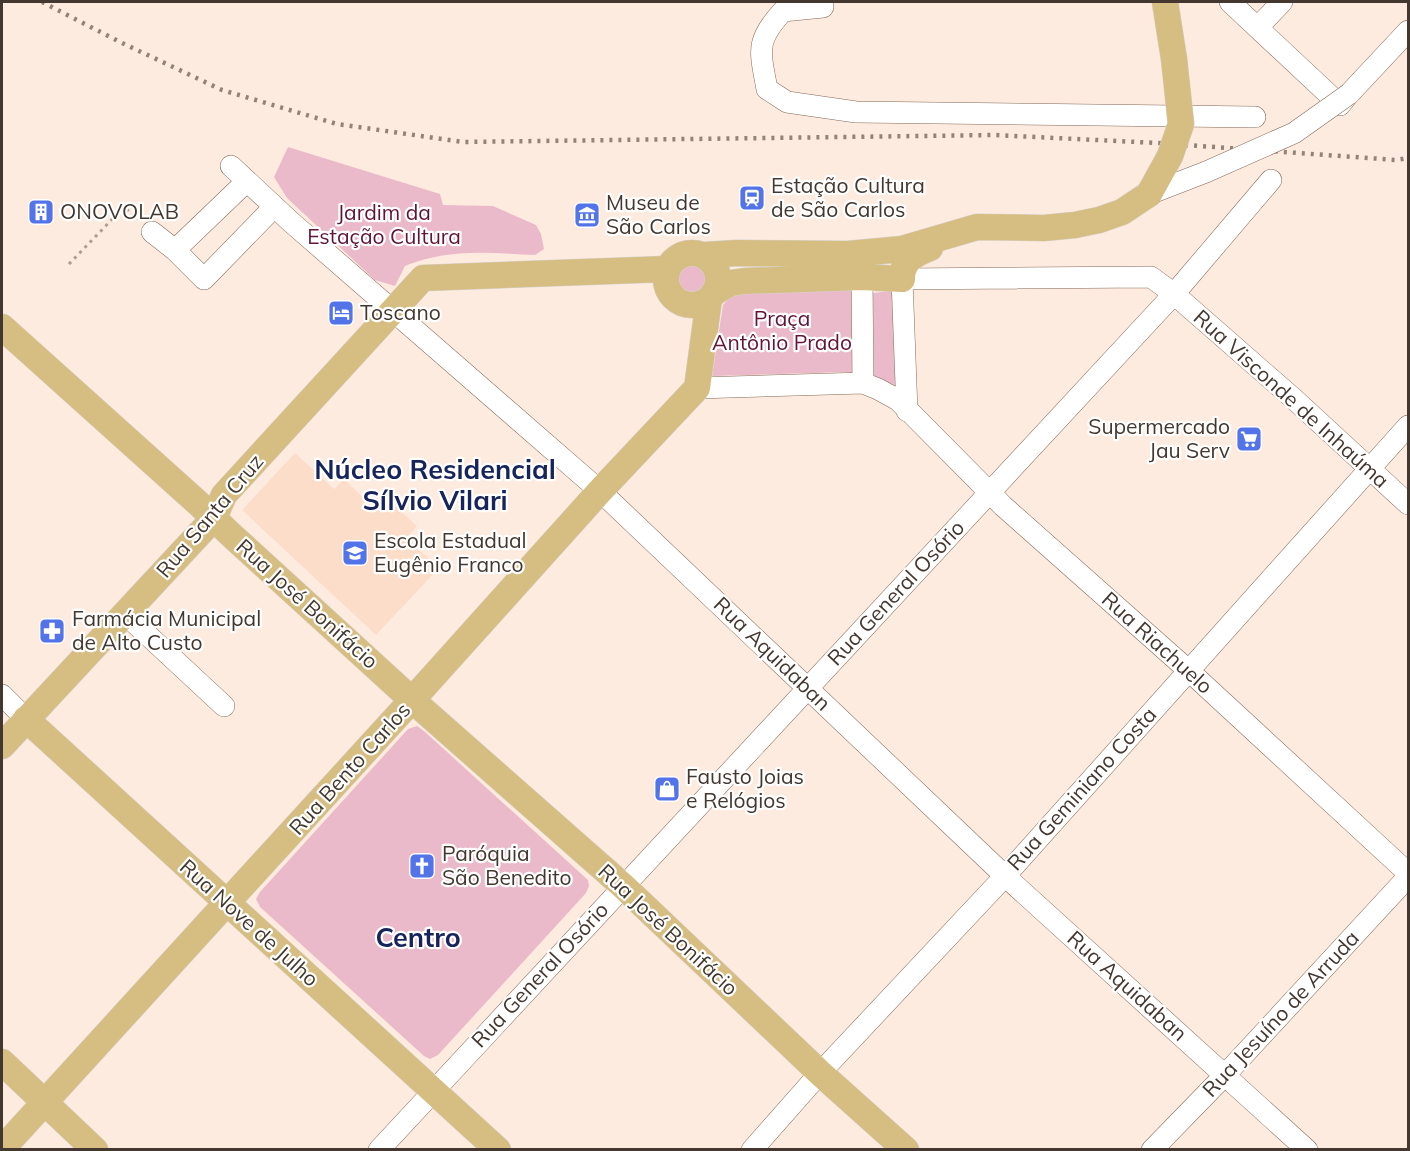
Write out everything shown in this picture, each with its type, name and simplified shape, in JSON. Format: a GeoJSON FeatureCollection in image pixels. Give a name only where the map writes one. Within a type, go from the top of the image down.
{"type":"FeatureCollection","features":[{"type":"Feature","properties":{"kind":"main road"},"geometry":{"type":"LineString","coordinates":[[967,230],[910,258],[902,271],[902,279],[862,277],[744,281],[731,283],[693,306],[676,301],[666,286],[667,269],[672,261],[687,253],[704,255],[848,254],[891,250],[967,230],[1075,225],[1122,212],[1149,194],[1170,156],[1181,124],[1174,59],[1164,2]]}},
{"type":"Feature","properties":{"kind":"main road"},"geometry":{"type":"LineString","coordinates":[[697,388],[712,295],[718,284],[716,268],[704,255]]}},
{"type":"Feature","properties":{"kind":"main road"},"geometry":{"type":"LineString","coordinates":[[393,310],[423,278],[667,269]]}},
{"type":"Feature","properties":{"kind":"main road","name":"Rua Santa Cruz"},"geometry":{"type":"LineString","coordinates":[[2,746],[214,518],[224,495],[393,310]]}},
{"type":"Feature","properties":{"kind":"main road","name":"Rua José Bonifácio"},"geometry":{"type":"LineString","coordinates":[[2,327],[412,700],[622,886],[820,1073],[906,1149]]}},
{"type":"Feature","properties":{"kind":"main road","name":"Rua Bento Carlos"},"geometry":{"type":"LineString","coordinates":[[2,1149],[600,491],[697,388]]}},
{"type":"Feature","properties":{"kind":"main road","name":"Rua Nove de Julho"},"geometry":{"type":"LineString","coordinates":[[26,719],[498,1149]]}},
{"type":"Feature","properties":{"kind":"main road"},"geometry":{"type":"LineString","coordinates":[[2,1062],[95,1149]]}},
{"type":"Feature","properties":{"kind":"street"},"geometry":{"type":"LineString","coordinates":[[1230,2],[1346,97]]}},
{"type":"Feature","properties":{"kind":"street"},"geometry":{"type":"LineString","coordinates":[[1258,27],[1282,2]]}},
{"type":"Feature","properties":{"kind":"street"},"geometry":{"type":"LineString","coordinates":[[823,7],[783,11],[768,27],[763,39],[760,53],[767,89],[787,102],[856,112],[1255,117]]}},
{"type":"Feature","properties":{"kind":"street"},"geometry":{"type":"LineString","coordinates":[[1149,194],[1294,134],[1346,97],[1408,31]]}},
{"type":"Feature","properties":{"kind":"street","name":"Rua Aquidaban"},"geometry":{"type":"LineString","coordinates":[[231,166],[274,207],[600,491],[1005,876],[1307,1149]]}},
{"type":"Feature","properties":{"kind":"street","name":"Rua General Osório"},"geometry":{"type":"LineString","coordinates":[[379,1149],[1174,294],[1271,180]]}},
{"type":"Feature","properties":{"kind":"street"},"geometry":{"type":"LineString","coordinates":[[175,250],[246,182]]}},
{"type":"Feature","properties":{"kind":"street"},"geometry":{"type":"LineString","coordinates":[[152,232],[175,250],[204,279],[274,207]]}},
{"type":"Feature","properties":{"kind":"street"},"geometry":{"type":"LineString","coordinates":[[862,277],[863,383]]}},
{"type":"Feature","properties":{"kind":"street","name":"Rua Visconde de Inhaúma"},"geometry":{"type":"LineString","coordinates":[[902,279],[1150,277],[1174,294],[1408,504]]}},
{"type":"Feature","properties":{"kind":"street"},"geometry":{"type":"LineString","coordinates":[[902,279],[907,411]]}},
{"type":"Feature","properties":{"kind":"street"},"geometry":{"type":"LineString","coordinates":[[697,388],[863,383],[898,400],[907,411]]}},
{"type":"Feature","properties":{"kind":"street","name":"Rua Riachuelo"},"geometry":{"type":"LineString","coordinates":[[907,411],[989,492],[1188,670],[1408,875]]}},
{"type":"Feature","properties":{"kind":"street","name":"Rua Geminiano Costa"},"geometry":{"type":"LineString","coordinates":[[752,1149],[1005,876],[1408,426]]}},
{"type":"Feature","properties":{"kind":"street"},"geometry":{"type":"LineString","coordinates":[[125,614],[224,706]]}},
{"type":"Feature","properties":{"kind":"street","name":"Rua Nove de Julho"},"geometry":{"type":"LineString","coordinates":[[2,695],[26,719]]}},
{"type":"Feature","properties":{"kind":"street","name":"Rua Jesuíno de Arruda"},"geometry":{"type":"LineString","coordinates":[[1152,1149],[1225,1074],[1408,875]]}},
{"type":"Feature","properties":{"kind":"path"},"geometry":{"type":"LineString","coordinates":[[69,264],[123,207],[152,232]]}},
{"type":"Feature","properties":{"kind":"shaded area","name":"Escola Estadual Eugênio Franco"},"geometry":{"type":"Polygon","coordinates":[[[295,453],[334,489],[344,479],[374,508],[385,497],[417,526],[406,538],[439,568],[376,635],[242,510],[295,453]]]}},
{"type":"Feature","properties":{"kind":"green space","name":"Jardim da Estação Cultura"},"geometry":{"type":"Polygon","coordinates":[[[288,147],[440,194],[443,205],[493,206],[536,225],[541,234],[544,249],[535,255],[469,253],[438,256],[405,266],[395,286],[375,280],[287,198],[274,177],[288,147]]]}},
{"type":"Feature","properties":{"kind":"green space"},"geometry":{"type":"Polygon","coordinates":[[[692,266],[702,270],[706,280],[702,290],[692,294],[682,290],[678,280],[682,270],[692,266]]]}},
{"type":"Feature","properties":{"kind":"green space","name":"Praça Antônio Prado"},"geometry":{"type":"Polygon","coordinates":[[[851,286],[853,374],[847,372],[712,376],[723,305],[738,292],[851,286]]]}},
{"type":"Feature","properties":{"kind":"green space"},"geometry":{"type":"Polygon","coordinates":[[[898,290],[902,397],[874,378],[873,293],[898,290]]]}},
{"type":"Feature","properties":{"kind":"green space"},"geometry":{"type":"Polygon","coordinates":[[[417,726],[588,880],[589,886],[586,893],[438,1055],[430,1059],[260,907],[256,899],[408,729],[417,726]]]}},
{"type":"Feature","properties":{"kind":"railway"},"geometry":{"type":"LineString","coordinates":[[42,2],[222,90],[337,124],[463,142],[994,135],[1158,143],[1396,160],[1408,158]]}},
{"type":"Feature","properties":{"kind":"place","name":"Estação Cultura de São Carlos"},"geometry":{"type":"Point","coordinates":[752,198]}},
{"type":"Feature","properties":{"kind":"place","name":"ONOVOLAB"},"geometry":{"type":"Point","coordinates":[41,212]}},
{"type":"Feature","properties":{"kind":"place","name":"Museu de São Carlos"},"geometry":{"type":"Point","coordinates":[587,215]}},
{"type":"Feature","properties":{"kind":"place","name":"Toscano"},"geometry":{"type":"Point","coordinates":[341,313]}},
{"type":"Feature","properties":{"kind":"place","name":"Supermercado Jau Serv"},"geometry":{"type":"Point","coordinates":[1249,439]}},
{"type":"Feature","properties":{"kind":"place","name":"Escola Estadual Eugênio Franco"},"geometry":{"type":"Point","coordinates":[355,553]}},
{"type":"Feature","properties":{"kind":"place","name":"Farmácia Municipal de Alto Custo"},"geometry":{"type":"Point","coordinates":[52,631]}},
{"type":"Feature","properties":{"kind":"place","name":"Fausto Joias e Relógios"},"geometry":{"type":"Point","coordinates":[667,789]}},
{"type":"Feature","properties":{"kind":"place","name":"Paróquia São Benedito"},"geometry":{"type":"Point","coordinates":[422,866]}},
{"type":"Feature","properties":{"kind":"district","name":"Núcleo Residencial Sílvio Vilari"},"geometry":{"type":"Point","coordinates":[435,486]}},
{"type":"Feature","properties":{"kind":"district","name":"Centro"},"geometry":{"type":"Point","coordinates":[418,938]}}]}
